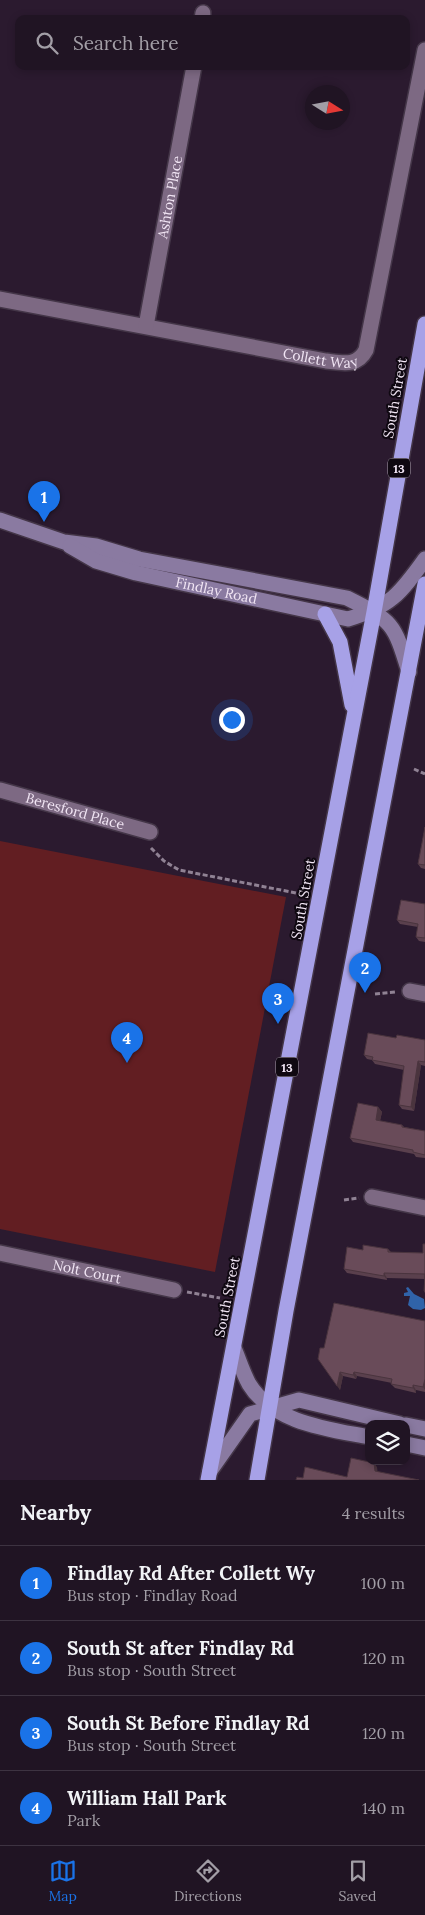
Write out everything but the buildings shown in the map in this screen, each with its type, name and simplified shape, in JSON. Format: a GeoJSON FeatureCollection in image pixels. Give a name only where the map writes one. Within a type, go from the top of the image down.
{"type":"FeatureCollection","features":[{"type":"Feature","properties":{"kind":"highway","name":"South Street"},"geometry":{"type":"LineString","coordinates":[[209,1475],[374,612],[425,324]]}},
{"type":"Feature","properties":{"kind":"highway"},"geometry":{"type":"LineString","coordinates":[[256,1480],[271,1407],[286,1311],[425,584]]}},
{"type":"Feature","properties":{"kind":"highway"},"geometry":{"type":"LineString","coordinates":[[325,614],[340,642],[353,716]]}},
{"type":"Feature","properties":{"kind":"main road","name":"Findlay Road"},"geometry":{"type":"LineString","coordinates":[[0,520],[64,542],[96,561],[136,573],[348,619],[374,612],[389,602],[404,587],[425,559]]}},
{"type":"Feature","properties":{"kind":"main road","name":"Findlay Road"},"geometry":{"type":"LineString","coordinates":[[64,542],[96,546],[139,559],[347,598],[374,612],[390,624],[400,639],[409,672]]}},
{"type":"Feature","properties":{"kind":"main road"},"geometry":{"type":"LineString","coordinates":[[234,1348],[250,1385],[271,1407],[318,1427],[365,1436]]}},
{"type":"Feature","properties":{"kind":"main road"},"geometry":{"type":"LineString","coordinates":[[209,1475],[250,1414],[271,1407],[299,1400],[383,1420]]}},
{"type":"Feature","properties":{"kind":"main road"},"geometry":{"type":"LineString","coordinates":[[410,1426],[425,1429]]}},
{"type":"Feature","properties":{"kind":"main road"},"geometry":{"type":"LineString","coordinates":[[410,1445],[425,1448]]}},
{"type":"Feature","properties":{"kind":"street","name":"Collett Way"},"geometry":{"type":"LineString","coordinates":[[0,300],[326,361],[352,363],[363,356],[370,331],[425,50]]}},
{"type":"Feature","properties":{"kind":"street","name":"Ashton Place"},"geometry":{"type":"LineString","coordinates":[[146,326],[193,70]]}},
{"type":"Feature","properties":{"kind":"street","name":"Beresford Place"},"geometry":{"type":"LineString","coordinates":[[0,790],[150,832]]}},
{"type":"Feature","properties":{"kind":"street"},"geometry":{"type":"LineString","coordinates":[[410,991],[425,994]]}},
{"type":"Feature","properties":{"kind":"street"},"geometry":{"type":"LineString","coordinates":[[372,1197],[425,1208]]}},
{"type":"Feature","properties":{"kind":"street","name":"Nolt Court"},"geometry":{"type":"LineString","coordinates":[[0,1253],[174,1290]]}},
{"type":"Feature","properties":{"kind":"path"},"geometry":{"type":"LineString","coordinates":[[414,769],[425,774]]}},
{"type":"Feature","properties":{"kind":"path"},"geometry":{"type":"LineString","coordinates":[[150,832],[151,849],[164,861],[180,870],[296,893]]}},
{"type":"Feature","properties":{"kind":"path"},"geometry":{"type":"LineString","coordinates":[[375,994],[410,991]]}},
{"type":"Feature","properties":{"kind":"path"},"geometry":{"type":"LineString","coordinates":[[174,1290],[220,1298]]}},
{"type":"Feature","properties":{"kind":"shaded area"},"geometry":{"type":"Polygon","coordinates":[[[0,841],[286,897],[215,1272],[0,1229],[0,841]]]}},
{"type":"Feature","properties":{"kind":"water"},"geometry":{"type":"Polygon","coordinates":[[[408,1287],[414,1294],[424,1299],[425,1308],[421,1310],[413,1309],[408,1305],[410,1296],[404,1296],[404,1293],[408,1292],[406,1288],[408,1287]]]}},
{"type":"Feature","properties":{"kind":"place","name":"Findlay Rd After Collett Wy"},"geometry":{"type":"Point","coordinates":[44,522]}},
{"type":"Feature","properties":{"kind":"place","name":"South St after Findlay Rd"},"geometry":{"type":"Point","coordinates":[365,993]}},
{"type":"Feature","properties":{"kind":"place","name":"South St Before Findlay Rd"},"geometry":{"type":"Point","coordinates":[278,1024]}},
{"type":"Feature","properties":{"kind":"place","name":"William Hall Park"},"geometry":{"type":"Point","coordinates":[127,1063]}}]}
